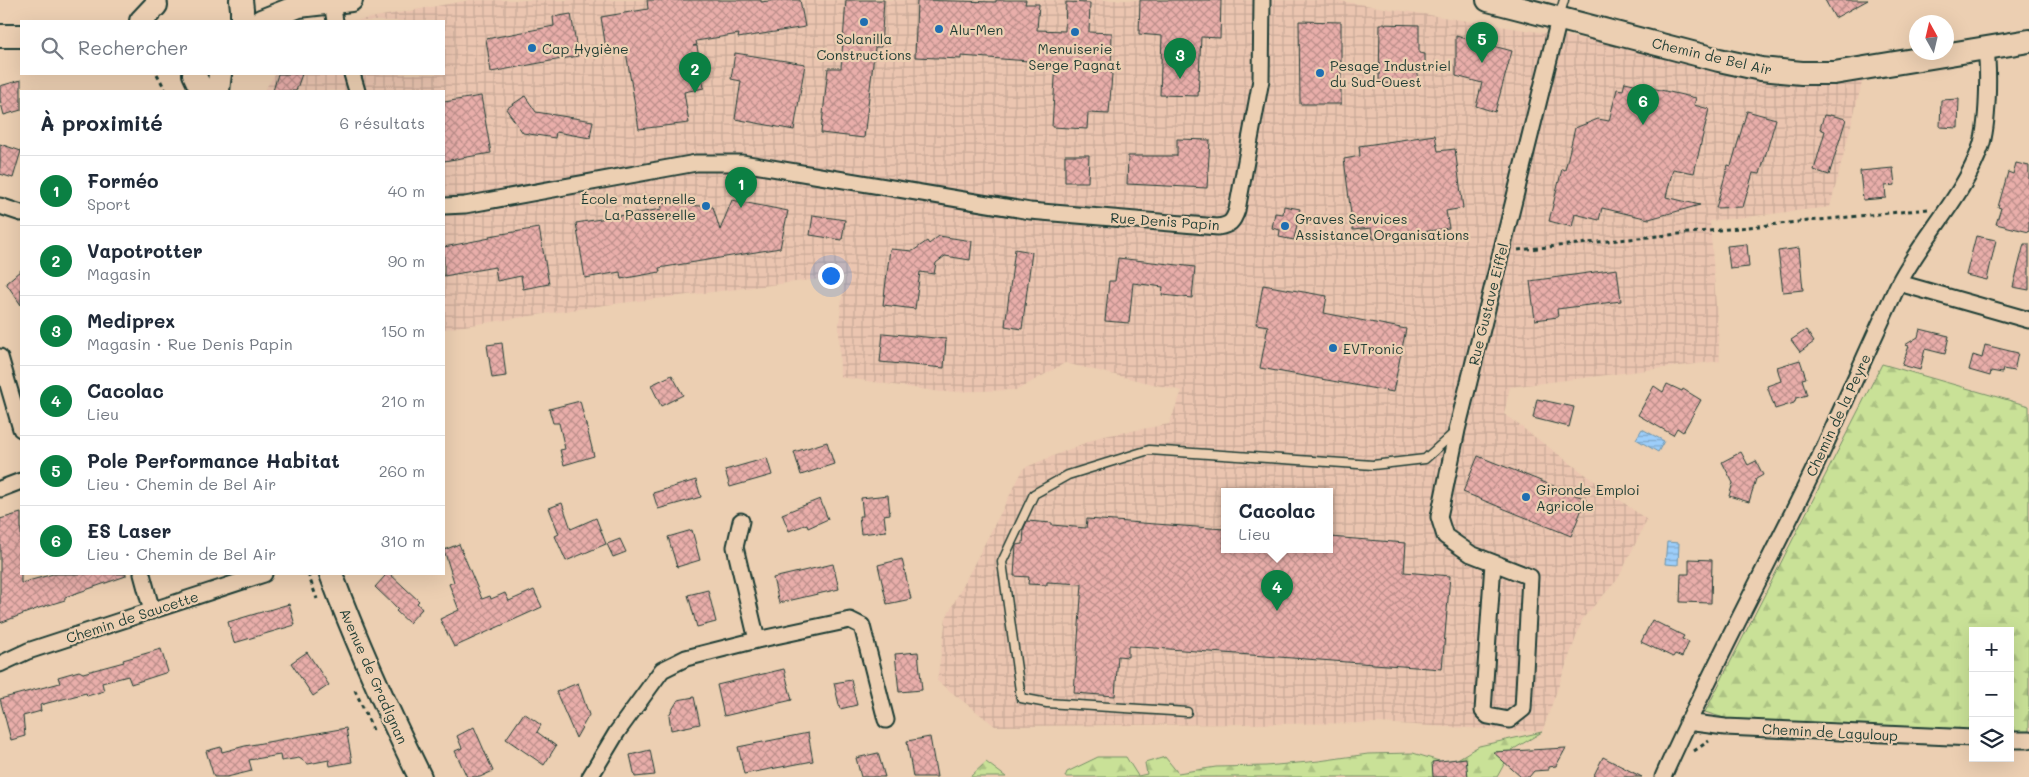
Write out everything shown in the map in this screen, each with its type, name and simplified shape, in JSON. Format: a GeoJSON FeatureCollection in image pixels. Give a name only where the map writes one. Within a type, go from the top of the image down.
{"type":"FeatureCollection","features":[{"type":"Feature","properties":{"kind":"street"},"geometry":{"type":"LineString","coordinates":[[241,0],[242,20]]}},
{"type":"Feature","properties":{"kind":"street"},"geometry":{"type":"LineString","coordinates":[[274,0],[299,6],[340,8]]}},
{"type":"Feature","properties":{"kind":"street","name":"Rue Denis Papin"},"geometry":{"type":"LineString","coordinates":[[445,206],[465,205],[673,167],[719,162],[752,164],[1030,211],[1218,227],[1227,226],[1234,221],[1261,80],[1262,0]]}},
{"type":"Feature","properties":{"kind":"street","name":"Chemin de Bel Air"},"geometry":{"type":"LineString","coordinates":[[1488,0],[1562,9],[1719,60],[1761,69],[1802,73],[1834,73],[2029,42]]}},
{"type":"Feature","properties":{"kind":"street"},"geometry":{"type":"LineString","coordinates":[[264,20],[299,6]]}},
{"type":"Feature","properties":{"kind":"street"},"geometry":{"type":"LineString","coordinates":[[142,20],[157,9]]}},
{"type":"Feature","properties":{"kind":"street","name":"Rue Gustave Eiffel"},"geometry":{"type":"LineString","coordinates":[[1493,563],[1483,711],[1488,716],[1509,720],[1523,709],[1530,577],[1471,554],[1445,536],[1439,516],[1457,430],[1562,9]]}},
{"type":"Feature","properties":{"kind":"street"},"geometry":{"type":"LineString","coordinates":[[0,36],[20,36]]}},
{"type":"Feature","properties":{"kind":"street","name":"Chemin de la Peyre"},"geometry":{"type":"LineString","coordinates":[[1663,777],[1688,722],[1816,465],[1899,283],[1916,252],[1948,207],[1973,166],[1981,144],[1987,96],[1986,50]]}},
{"type":"Feature","properties":{"kind":"street"},"geometry":{"type":"LineString","coordinates":[[194,75],[202,90]]}},
{"type":"Feature","properties":{"kind":"street"},"geometry":{"type":"LineString","coordinates":[[218,90],[220,75]]}},
{"type":"Feature","properties":{"kind":"street"},"geometry":{"type":"LineString","coordinates":[[352,75],[357,90]]}},
{"type":"Feature","properties":{"kind":"street"},"geometry":{"type":"LineString","coordinates":[[0,206],[20,213]]}},
{"type":"Feature","properties":{"kind":"street"},"geometry":{"type":"LineString","coordinates":[[1899,283],[2029,320]]}},
{"type":"Feature","properties":{"kind":"street"},"geometry":{"type":"LineString","coordinates":[[0,356],[20,425]]}},
{"type":"Feature","properties":{"kind":"street"},"geometry":{"type":"LineString","coordinates":[[0,489],[20,481]]}},
{"type":"Feature","properties":{"kind":"street"},"geometry":{"type":"LineString","coordinates":[[741,521],[735,547],[757,640]]}},
{"type":"Feature","properties":{"kind":"street"},"geometry":{"type":"LineString","coordinates":[[142,575],[152,611]]}},
{"type":"Feature","properties":{"kind":"street","name":"Chemin de Saucette"},"geometry":{"type":"LineString","coordinates":[[0,664],[28,651],[261,575]]}},
{"type":"Feature","properties":{"kind":"street","name":"Avenue de Gradignan"},"geometry":{"type":"LineString","coordinates":[[331,575],[352,630],[386,708],[420,777]]}},
{"type":"Feature","properties":{"kind":"street"},"geometry":{"type":"LineString","coordinates":[[590,777],[617,732],[662,670],[686,658],[757,640],[850,620],[862,626],[886,720]]}},
{"type":"Feature","properties":{"kind":"street","name":"Chemin de Laguloup"},"geometry":{"type":"LineString","coordinates":[[1688,722],[1725,727],[1969,738]]}},
{"type":"Feature","properties":{"kind":"street"},"geometry":{"type":"LineString","coordinates":[[2014,740],[2029,740]]}},
{"type":"Feature","properties":{"kind":"lane"},"geometry":{"type":"LineString","coordinates":[[1187,712],[1047,704],[1021,698],[1002,562],[1034,494],[1068,475],[1149,450],[1373,465],[1425,459],[1457,430]]}},
{"type":"Feature","properties":{"kind":"path"},"geometry":{"type":"LineString","coordinates":[[158,75],[165,90]]}},
{"type":"Feature","properties":{"kind":"path"},"geometry":{"type":"LineString","coordinates":[[1501,252],[1948,207]]}},
{"type":"Feature","properties":{"kind":"path"},"geometry":{"type":"LineString","coordinates":[[1691,757],[1694,750],[1714,738]]}},
{"type":"Feature","properties":{"kind":"shaded area"},"geometry":{"type":"Polygon","coordinates":[[[470,0],[1333,0],[1719,60],[1864,75],[1830,207],[1710,221],[1720,361],[1510,387],[1504,414],[1647,520],[1618,579],[1583,618],[1542,732],[1378,723],[995,726],[937,681],[946,618],[1024,468],[1099,437],[1169,424],[1182,391],[1065,363],[1017,390],[941,392],[840,377],[839,323],[845,276],[605,305],[445,329],[445,90],[265,90],[274,75],[445,75],[445,20],[360,20],[470,0]]]}},
{"type":"Feature","properties":{"kind":"green space"},"geometry":{"type":"Polygon","coordinates":[[[1882,364],[2029,406],[2029,734],[2014,733],[2014,627],[1969,627],[1969,731],[1727,719],[1705,712],[1882,364]]]}},
{"type":"Feature","properties":{"kind":"green space"},"geometry":{"type":"Polygon","coordinates":[[[1542,732],[1512,750],[1497,777],[1065,777],[1067,772],[1098,757],[1126,757],[1138,776],[1147,774],[1145,763],[1165,757],[1178,773],[1216,767],[1266,766],[1368,754],[1413,753],[1449,764],[1479,746],[1542,732]]]}},
{"type":"Feature","properties":{"kind":"green space"},"geometry":{"type":"Polygon","coordinates":[[[986,762],[1006,777],[970,777],[986,762]]]}},
{"type":"Feature","properties":{"kind":"water"},"geometry":{"type":"Polygon","coordinates":[[[1642,429],[1664,441],[1658,452],[1636,439],[1642,429]]]}},
{"type":"Feature","properties":{"kind":"water"},"geometry":{"type":"Polygon","coordinates":[[[1667,542],[1679,543],[1678,565],[1665,564],[1667,542]]]}},
{"type":"Feature","properties":{"kind":"building"},"geometry":{"type":"Polygon","coordinates":[[[647,0],[761,0],[761,2],[800,0],[805,27],[738,38],[739,34],[696,41],[697,45],[693,46],[697,46],[704,88],[684,92],[689,123],[639,129],[626,52],[607,55],[601,17],[648,9],[647,0]]]}},
{"type":"Feature","properties":{"kind":"building"},"geometry":{"type":"Polygon","coordinates":[[[846,0],[884,0],[881,47],[875,47],[864,138],[821,133],[828,68],[841,68],[846,0]]]}},
{"type":"Feature","properties":{"kind":"building"},"geometry":{"type":"Polygon","coordinates":[[[917,0],[996,2],[996,0],[1026,0],[1025,4],[1039,4],[1037,30],[1065,31],[1066,2],[1090,3],[1089,32],[1112,33],[1112,74],[1109,114],[1088,113],[1087,129],[1052,127],[1056,63],[961,56],[961,59],[915,57],[917,0]]]}},
{"type":"Feature","properties":{"kind":"building"},"geometry":{"type":"Polygon","coordinates":[[[1140,0],[1221,0],[1220,38],[1201,37],[1198,96],[1160,95],[1162,36],[1139,34],[1140,0]]]}},
{"type":"Feature","properties":{"kind":"building"},"geometry":{"type":"Polygon","coordinates":[[[1825,0],[1868,0],[1835,18],[1825,0]]]}},
{"type":"Feature","properties":{"kind":"building","name":"Cap Hygiène"},"geometry":{"type":"Polygon","coordinates":[[[571,14],[578,56],[491,72],[486,39],[554,26],[553,17],[571,14]]]}},
{"type":"Feature","properties":{"kind":"building","name":"Pesage Industriel du Sud-Ouest"},"geometry":{"type":"Polygon","coordinates":[[[1299,21],[1341,22],[1341,104],[1300,104],[1299,21]]]}},
{"type":"Feature","properties":{"kind":"building"},"geometry":{"type":"Polygon","coordinates":[[[1380,24],[1419,25],[1419,53],[1425,54],[1425,69],[1418,69],[1418,84],[1379,83],[1380,24]]]}},
{"type":"Feature","properties":{"kind":"building"},"geometry":{"type":"Polygon","coordinates":[[[1456,36],[1512,51],[1495,112],[1476,106],[1482,83],[1456,76],[1456,36]]]}},
{"type":"Feature","properties":{"kind":"building"},"geometry":{"type":"Polygon","coordinates":[[[735,53],[805,64],[794,130],[735,119],[741,81],[731,79],[735,53]]]}},
{"type":"Feature","properties":{"kind":"building"},"geometry":{"type":"Polygon","coordinates":[[[278,75],[302,75],[296,90],[273,90],[278,75]]]}},
{"type":"Feature","properties":{"kind":"building"},"geometry":{"type":"Polygon","coordinates":[[[21,80],[20,110],[4,115],[0,100],[0,86],[21,80]]]}},
{"type":"Feature","properties":{"kind":"building"},"geometry":{"type":"Polygon","coordinates":[[[1625,82],[1696,98],[1694,105],[1709,109],[1694,173],[1673,169],[1666,197],[1700,205],[1649,219],[1602,208],[1599,220],[1575,214],[1572,227],[1549,221],[1562,169],[1565,170],[1575,128],[1598,119],[1609,121],[1617,89],[1623,90],[1625,82]]]}},
{"type":"Feature","properties":{"kind":"building"},"geometry":{"type":"Polygon","coordinates":[[[481,96],[491,153],[445,161],[445,102],[481,96]]]}},
{"type":"Feature","properties":{"kind":"building"},"geometry":{"type":"Polygon","coordinates":[[[525,96],[536,112],[593,121],[590,138],[556,132],[555,138],[523,133],[506,109],[525,96]]]}},
{"type":"Feature","properties":{"kind":"building"},"geometry":{"type":"Polygon","coordinates":[[[1959,99],[1958,128],[1940,127],[1941,100],[1959,99]]]}},
{"type":"Feature","properties":{"kind":"building"},"geometry":{"type":"Polygon","coordinates":[[[1747,111],[1776,119],[1760,174],[1753,173],[1743,207],[1716,208],[1728,165],[1731,166],[1747,111]]]}},
{"type":"Feature","properties":{"kind":"building"},"geometry":{"type":"Polygon","coordinates":[[[1824,115],[1846,119],[1829,175],[1814,170],[1825,131],[1820,129],[1824,115]]]}},
{"type":"Feature","properties":{"kind":"building"},"geometry":{"type":"Polygon","coordinates":[[[1435,135],[1438,151],[1455,149],[1463,208],[1446,211],[1449,228],[1373,239],[1371,228],[1353,230],[1344,159],[1360,156],[1359,146],[1435,135]]]}},
{"type":"Feature","properties":{"kind":"building"},"geometry":{"type":"Polygon","coordinates":[[[1177,139],[1210,140],[1207,188],[1127,184],[1128,156],[1177,156],[1177,139]]]}},
{"type":"Feature","properties":{"kind":"building"},"geometry":{"type":"Polygon","coordinates":[[[0,144],[20,151],[13,178],[0,174],[0,144]]]}},
{"type":"Feature","properties":{"kind":"building"},"geometry":{"type":"Polygon","coordinates":[[[1065,155],[1089,155],[1088,182],[1065,182],[1065,155]]]}},
{"type":"Feature","properties":{"kind":"building"},"geometry":{"type":"Polygon","coordinates":[[[2016,163],[2029,166],[2029,232],[1996,224],[2001,208],[1998,207],[2008,172],[2013,174],[2016,163]]]}},
{"type":"Feature","properties":{"kind":"building"},"geometry":{"type":"Polygon","coordinates":[[[1893,168],[1895,185],[1885,186],[1886,198],[1863,200],[1860,171],[1893,168]]]}},
{"type":"Feature","properties":{"kind":"building"},"geometry":{"type":"Polygon","coordinates":[[[732,200],[788,211],[780,248],[659,268],[660,272],[621,279],[620,272],[585,278],[576,223],[662,209],[661,203],[713,207],[720,230],[732,200]]]}},
{"type":"Feature","properties":{"kind":"building","name":"Graves Services Assistance Organisations"},"geometry":{"type":"Polygon","coordinates":[[[1284,206],[1300,209],[1294,240],[1279,237],[1280,230],[1272,228],[1275,213],[1283,214],[1284,206]]]}},
{"type":"Feature","properties":{"kind":"building"},"geometry":{"type":"Polygon","coordinates":[[[813,215],[845,220],[842,240],[810,235],[813,215]]]}},
{"type":"Feature","properties":{"kind":"building"},"geometry":{"type":"Polygon","coordinates":[[[539,228],[549,284],[523,289],[521,276],[497,281],[495,267],[445,276],[445,247],[490,238],[489,236],[539,228]]]}},
{"type":"Feature","properties":{"kind":"building"},"geometry":{"type":"Polygon","coordinates":[[[939,236],[972,241],[970,260],[945,256],[936,263],[934,274],[920,272],[915,309],[883,305],[890,249],[913,251],[927,241],[929,244],[939,236]]]}},
{"type":"Feature","properties":{"kind":"building"},"geometry":{"type":"Polygon","coordinates":[[[1976,236],[1996,240],[1987,280],[1966,275],[1976,236]]]}},
{"type":"Feature","properties":{"kind":"building"},"geometry":{"type":"Polygon","coordinates":[[[1747,244],[1749,267],[1730,269],[1727,246],[1747,244]]]}},
{"type":"Feature","properties":{"kind":"building"},"geometry":{"type":"Polygon","coordinates":[[[2024,244],[2029,244],[2029,290],[2013,287],[2024,244]]]}},
{"type":"Feature","properties":{"kind":"building"},"geometry":{"type":"Polygon","coordinates":[[[1799,248],[1803,290],[1783,292],[1778,251],[1799,248]]]}},
{"type":"Feature","properties":{"kind":"building"},"geometry":{"type":"Polygon","coordinates":[[[1015,249],[1032,252],[1022,329],[1005,326],[1015,249]]]}},
{"type":"Feature","properties":{"kind":"building"},"geometry":{"type":"Polygon","coordinates":[[[1118,258],[1195,267],[1192,298],[1162,295],[1163,287],[1133,283],[1129,323],[1105,321],[1109,281],[1115,281],[1118,258]]]}},
{"type":"Feature","properties":{"kind":"building"},"geometry":{"type":"Polygon","coordinates":[[[1617,269],[1621,301],[1557,309],[1558,317],[1535,320],[1530,281],[1617,269]]]}},
{"type":"Feature","properties":{"kind":"building"},"geometry":{"type":"Polygon","coordinates":[[[20,271],[20,304],[6,283],[20,271]]]}},
{"type":"Feature","properties":{"kind":"building","name":"EVTronic"},"geometry":{"type":"Polygon","coordinates":[[[1263,285],[1327,296],[1324,313],[1406,329],[1393,392],[1260,368],[1268,326],[1256,324],[1263,285]]]}},
{"type":"Feature","properties":{"kind":"building"},"geometry":{"type":"Polygon","coordinates":[[[1920,329],[1949,336],[1945,354],[1925,349],[1920,370],[1902,365],[1909,346],[1905,345],[1918,337],[1920,329]]]}},
{"type":"Feature","properties":{"kind":"building"},"geometry":{"type":"Polygon","coordinates":[[[1806,330],[1814,342],[1800,352],[1791,340],[1806,330]]]}},
{"type":"Feature","properties":{"kind":"building"},"geometry":{"type":"Polygon","coordinates":[[[883,333],[946,339],[944,368],[880,362],[883,333]]]}},
{"type":"Feature","properties":{"kind":"building"},"geometry":{"type":"Polygon","coordinates":[[[502,343],[506,376],[492,378],[487,345],[502,343]]]}},
{"type":"Feature","properties":{"kind":"building"},"geometry":{"type":"Polygon","coordinates":[[[1985,345],[2018,353],[2014,371],[2003,369],[2002,373],[1991,371],[1990,376],[1969,370],[1973,355],[1982,358],[1985,345]]]}},
{"type":"Feature","properties":{"kind":"building"},"geometry":{"type":"Polygon","coordinates":[[[1800,360],[1806,378],[1802,379],[1807,395],[1796,398],[1794,403],[1775,409],[1767,386],[1781,381],[1777,367],[1800,360]]]}},
{"type":"Feature","properties":{"kind":"building"},"geometry":{"type":"Polygon","coordinates":[[[672,375],[683,395],[661,406],[651,385],[672,375]]]}},
{"type":"Feature","properties":{"kind":"building"},"geometry":{"type":"Polygon","coordinates":[[[1667,384],[1682,391],[1683,389],[1701,400],[1683,432],[1677,428],[1673,435],[1638,415],[1654,386],[1663,392],[1667,384]]]}},
{"type":"Feature","properties":{"kind":"building"},"geometry":{"type":"Polygon","coordinates":[[[1537,399],[1574,407],[1569,427],[1533,418],[1537,399]]]}},
{"type":"Feature","properties":{"kind":"building"},"geometry":{"type":"Polygon","coordinates":[[[580,401],[594,456],[564,465],[560,450],[565,449],[559,423],[553,423],[549,409],[580,401]]]}},
{"type":"Feature","properties":{"kind":"building"},"geometry":{"type":"Polygon","coordinates":[[[827,442],[834,464],[801,475],[794,452],[827,442]]]}},
{"type":"Feature","properties":{"kind":"building"},"geometry":{"type":"Polygon","coordinates":[[[1741,452],[1748,465],[1756,461],[1763,475],[1756,479],[1749,502],[1729,496],[1733,483],[1722,462],[1741,452]]]}},
{"type":"Feature","properties":{"kind":"building","name":"Gironde Emploi Agricole"},"geometry":{"type":"Polygon","coordinates":[[[1478,456],[1586,499],[1571,536],[1463,492],[1478,456]]]}},
{"type":"Feature","properties":{"kind":"building"},"geometry":{"type":"Polygon","coordinates":[[[767,458],[772,475],[730,487],[725,470],[767,458]]]}},
{"type":"Feature","properties":{"kind":"building"},"geometry":{"type":"Polygon","coordinates":[[[696,480],[701,497],[658,509],[653,493],[696,480]]]}},
{"type":"Feature","properties":{"kind":"building"},"geometry":{"type":"Polygon","coordinates":[[[888,495],[890,514],[884,515],[886,531],[861,534],[859,516],[863,516],[861,498],[888,495]]]}},
{"type":"Feature","properties":{"kind":"building"},"geometry":{"type":"Polygon","coordinates":[[[820,499],[828,519],[808,528],[807,524],[789,531],[782,514],[820,499]]]}},
{"type":"Feature","properties":{"kind":"building"},"geometry":{"type":"Polygon","coordinates":[[[562,503],[571,529],[596,518],[606,544],[566,561],[555,536],[559,534],[549,508],[562,503]]]}},
{"type":"Feature","properties":{"kind":"building"},"geometry":{"type":"Polygon","coordinates":[[[20,513],[21,583],[49,575],[126,576],[65,597],[65,600],[0,623],[0,519],[20,513]]]}},
{"type":"Feature","properties":{"kind":"building"},"geometry":{"type":"Polygon","coordinates":[[[1087,519],[1221,529],[1221,553],[1333,553],[1333,537],[1406,543],[1404,572],[1450,576],[1442,669],[1128,646],[1128,657],[1118,656],[1115,696],[1074,693],[1082,584],[1047,582],[1047,585],[1028,584],[1029,577],[1014,576],[1016,545],[1023,544],[1024,528],[1027,521],[1086,528],[1087,519]]]}},
{"type":"Feature","properties":{"kind":"building"},"geometry":{"type":"Polygon","coordinates":[[[692,530],[700,560],[677,567],[668,537],[692,530]]]}},
{"type":"Feature","properties":{"kind":"building"},"geometry":{"type":"Polygon","coordinates":[[[620,539],[626,552],[613,557],[607,544],[620,539]]]}},
{"type":"Feature","properties":{"kind":"building"},"geometry":{"type":"Polygon","coordinates":[[[459,544],[482,599],[490,596],[491,599],[505,593],[509,601],[534,590],[542,607],[454,647],[440,619],[459,610],[449,584],[454,582],[445,550],[459,544]]]}},
{"type":"Feature","properties":{"kind":"building"},"geometry":{"type":"Polygon","coordinates":[[[902,559],[911,599],[887,604],[878,565],[902,559]]]}},
{"type":"Feature","properties":{"kind":"building"},"geometry":{"type":"Polygon","coordinates":[[[1689,559],[1712,560],[1711,603],[1680,602],[1681,574],[1689,574],[1689,559]]]}},
{"type":"Feature","properties":{"kind":"building"},"geometry":{"type":"Polygon","coordinates":[[[833,564],[839,589],[779,603],[773,578],[833,564]]]}},
{"type":"Feature","properties":{"kind":"building"},"geometry":{"type":"Polygon","coordinates":[[[391,575],[419,601],[417,603],[422,609],[409,623],[396,611],[398,609],[375,587],[385,576],[391,575]]]}},
{"type":"Feature","properties":{"kind":"building"},"geometry":{"type":"Polygon","coordinates":[[[708,590],[716,622],[697,627],[688,595],[708,590]]]}},
{"type":"Feature","properties":{"kind":"building"},"geometry":{"type":"Polygon","coordinates":[[[289,604],[295,625],[234,643],[228,622],[289,604]]]}},
{"type":"Feature","properties":{"kind":"building"},"geometry":{"type":"Polygon","coordinates":[[[1652,620],[1684,636],[1682,639],[1689,642],[1682,657],[1675,654],[1673,657],[1641,642],[1652,620]]]}},
{"type":"Feature","properties":{"kind":"building"},"geometry":{"type":"Polygon","coordinates":[[[161,649],[168,672],[131,684],[128,676],[102,683],[104,691],[87,696],[86,693],[40,705],[41,711],[23,716],[25,736],[11,740],[0,699],[60,683],[58,677],[79,671],[83,673],[124,662],[123,660],[161,649]]]}},
{"type":"Feature","properties":{"kind":"building"},"geometry":{"type":"Polygon","coordinates":[[[307,652],[329,685],[313,696],[291,663],[307,652]]]}},
{"type":"Feature","properties":{"kind":"building"},"geometry":{"type":"Polygon","coordinates":[[[918,652],[922,690],[899,692],[895,654],[918,652]]]}},
{"type":"Feature","properties":{"kind":"building"},"geometry":{"type":"Polygon","coordinates":[[[784,669],[792,700],[724,716],[717,685],[784,669]]]}},
{"type":"Feature","properties":{"kind":"building"},"geometry":{"type":"Polygon","coordinates":[[[851,680],[857,705],[840,709],[834,683],[851,680]]]}},
{"type":"Feature","properties":{"kind":"building"},"geometry":{"type":"Polygon","coordinates":[[[578,683],[589,715],[576,738],[556,692],[578,683]]]}},
{"type":"Feature","properties":{"kind":"building"},"geometry":{"type":"Polygon","coordinates":[[[694,697],[700,724],[671,730],[669,715],[678,700],[694,697]]]}},
{"type":"Feature","properties":{"kind":"building"},"geometry":{"type":"Polygon","coordinates":[[[524,713],[541,725],[537,732],[556,746],[544,765],[506,739],[524,713]]]}},
{"type":"Feature","properties":{"kind":"building"},"geometry":{"type":"Polygon","coordinates":[[[474,727],[493,771],[480,777],[467,777],[455,751],[462,748],[457,736],[474,727]]]}},
{"type":"Feature","properties":{"kind":"building"},"geometry":{"type":"Polygon","coordinates":[[[346,728],[352,762],[330,766],[329,760],[308,764],[299,758],[281,761],[280,755],[249,760],[252,771],[227,777],[214,777],[206,751],[221,747],[222,752],[245,746],[346,728]]]}},
{"type":"Feature","properties":{"kind":"building"},"geometry":{"type":"Polygon","coordinates":[[[808,733],[813,761],[744,774],[738,747],[808,733]]]}},
{"type":"Feature","properties":{"kind":"building"},"geometry":{"type":"Polygon","coordinates":[[[930,737],[937,777],[913,777],[907,741],[930,737]]]}},
{"type":"Feature","properties":{"kind":"building"},"geometry":{"type":"Polygon","coordinates":[[[1566,748],[1556,766],[1548,767],[1548,770],[1534,771],[1529,777],[1521,777],[1493,752],[1566,748]]]}},
{"type":"Feature","properties":{"kind":"building"},"geometry":{"type":"Polygon","coordinates":[[[650,750],[655,775],[635,777],[630,755],[650,750]]]}},
{"type":"Feature","properties":{"kind":"building"},"geometry":{"type":"Polygon","coordinates":[[[878,753],[885,777],[861,777],[856,758],[878,753]]]}},
{"type":"Feature","properties":{"kind":"building"},"geometry":{"type":"Polygon","coordinates":[[[1603,757],[1642,777],[1593,777],[1603,757]]]}},
{"type":"Feature","properties":{"kind":"building"},"geometry":{"type":"Polygon","coordinates":[[[1466,758],[1468,777],[1433,777],[1432,762],[1466,758]]]}},
{"type":"Feature","properties":{"kind":"place","name":"Solanilla Constructions"},"geometry":{"type":"Point","coordinates":[864,22]}},
{"type":"Feature","properties":{"kind":"place","name":"Alu-Men"},"geometry":{"type":"Point","coordinates":[939,29]}},
{"type":"Feature","properties":{"kind":"place","name":"Menuiserie Serge Pagnat"},"geometry":{"type":"Point","coordinates":[1075,32]}},
{"type":"Feature","properties":{"kind":"place","name":"Cap Hygiène"},"geometry":{"type":"Point","coordinates":[532,48]}},
{"type":"Feature","properties":{"kind":"place","name":"Pole Performance Habitat"},"geometry":{"type":"Point","coordinates":[1482,63]}},
{"type":"Feature","properties":{"kind":"place","name":"Pesage Industriel du Sud-Ouest"},"geometry":{"type":"Point","coordinates":[1320,73]}},
{"type":"Feature","properties":{"kind":"place","name":"Mediprex"},"geometry":{"type":"Point","coordinates":[1180,79]}},
{"type":"Feature","properties":{"kind":"place","name":"Vapotrotter"},"geometry":{"type":"Point","coordinates":[695,93]}},
{"type":"Feature","properties":{"kind":"place","name":"ES Laser"},"geometry":{"type":"Point","coordinates":[1643,125]}},
{"type":"Feature","properties":{"kind":"place","name":"École maternelle La Passerelle"},"geometry":{"type":"Point","coordinates":[706,206]}},
{"type":"Feature","properties":{"kind":"place","name":"Forméo"},"geometry":{"type":"Point","coordinates":[741,208]}},
{"type":"Feature","properties":{"kind":"place","name":"Graves Services Assistance Organisations"},"geometry":{"type":"Point","coordinates":[1285,226]}},
{"type":"Feature","properties":{"kind":"place","name":"EVTronic"},"geometry":{"type":"Point","coordinates":[1333,348]}},
{"type":"Feature","properties":{"kind":"place","name":"Gironde Emploi Agricole"},"geometry":{"type":"Point","coordinates":[1526,497]}},
{"type":"Feature","properties":{"kind":"place","name":"Cacolac"},"geometry":{"type":"Point","coordinates":[1277,611]}}]}
